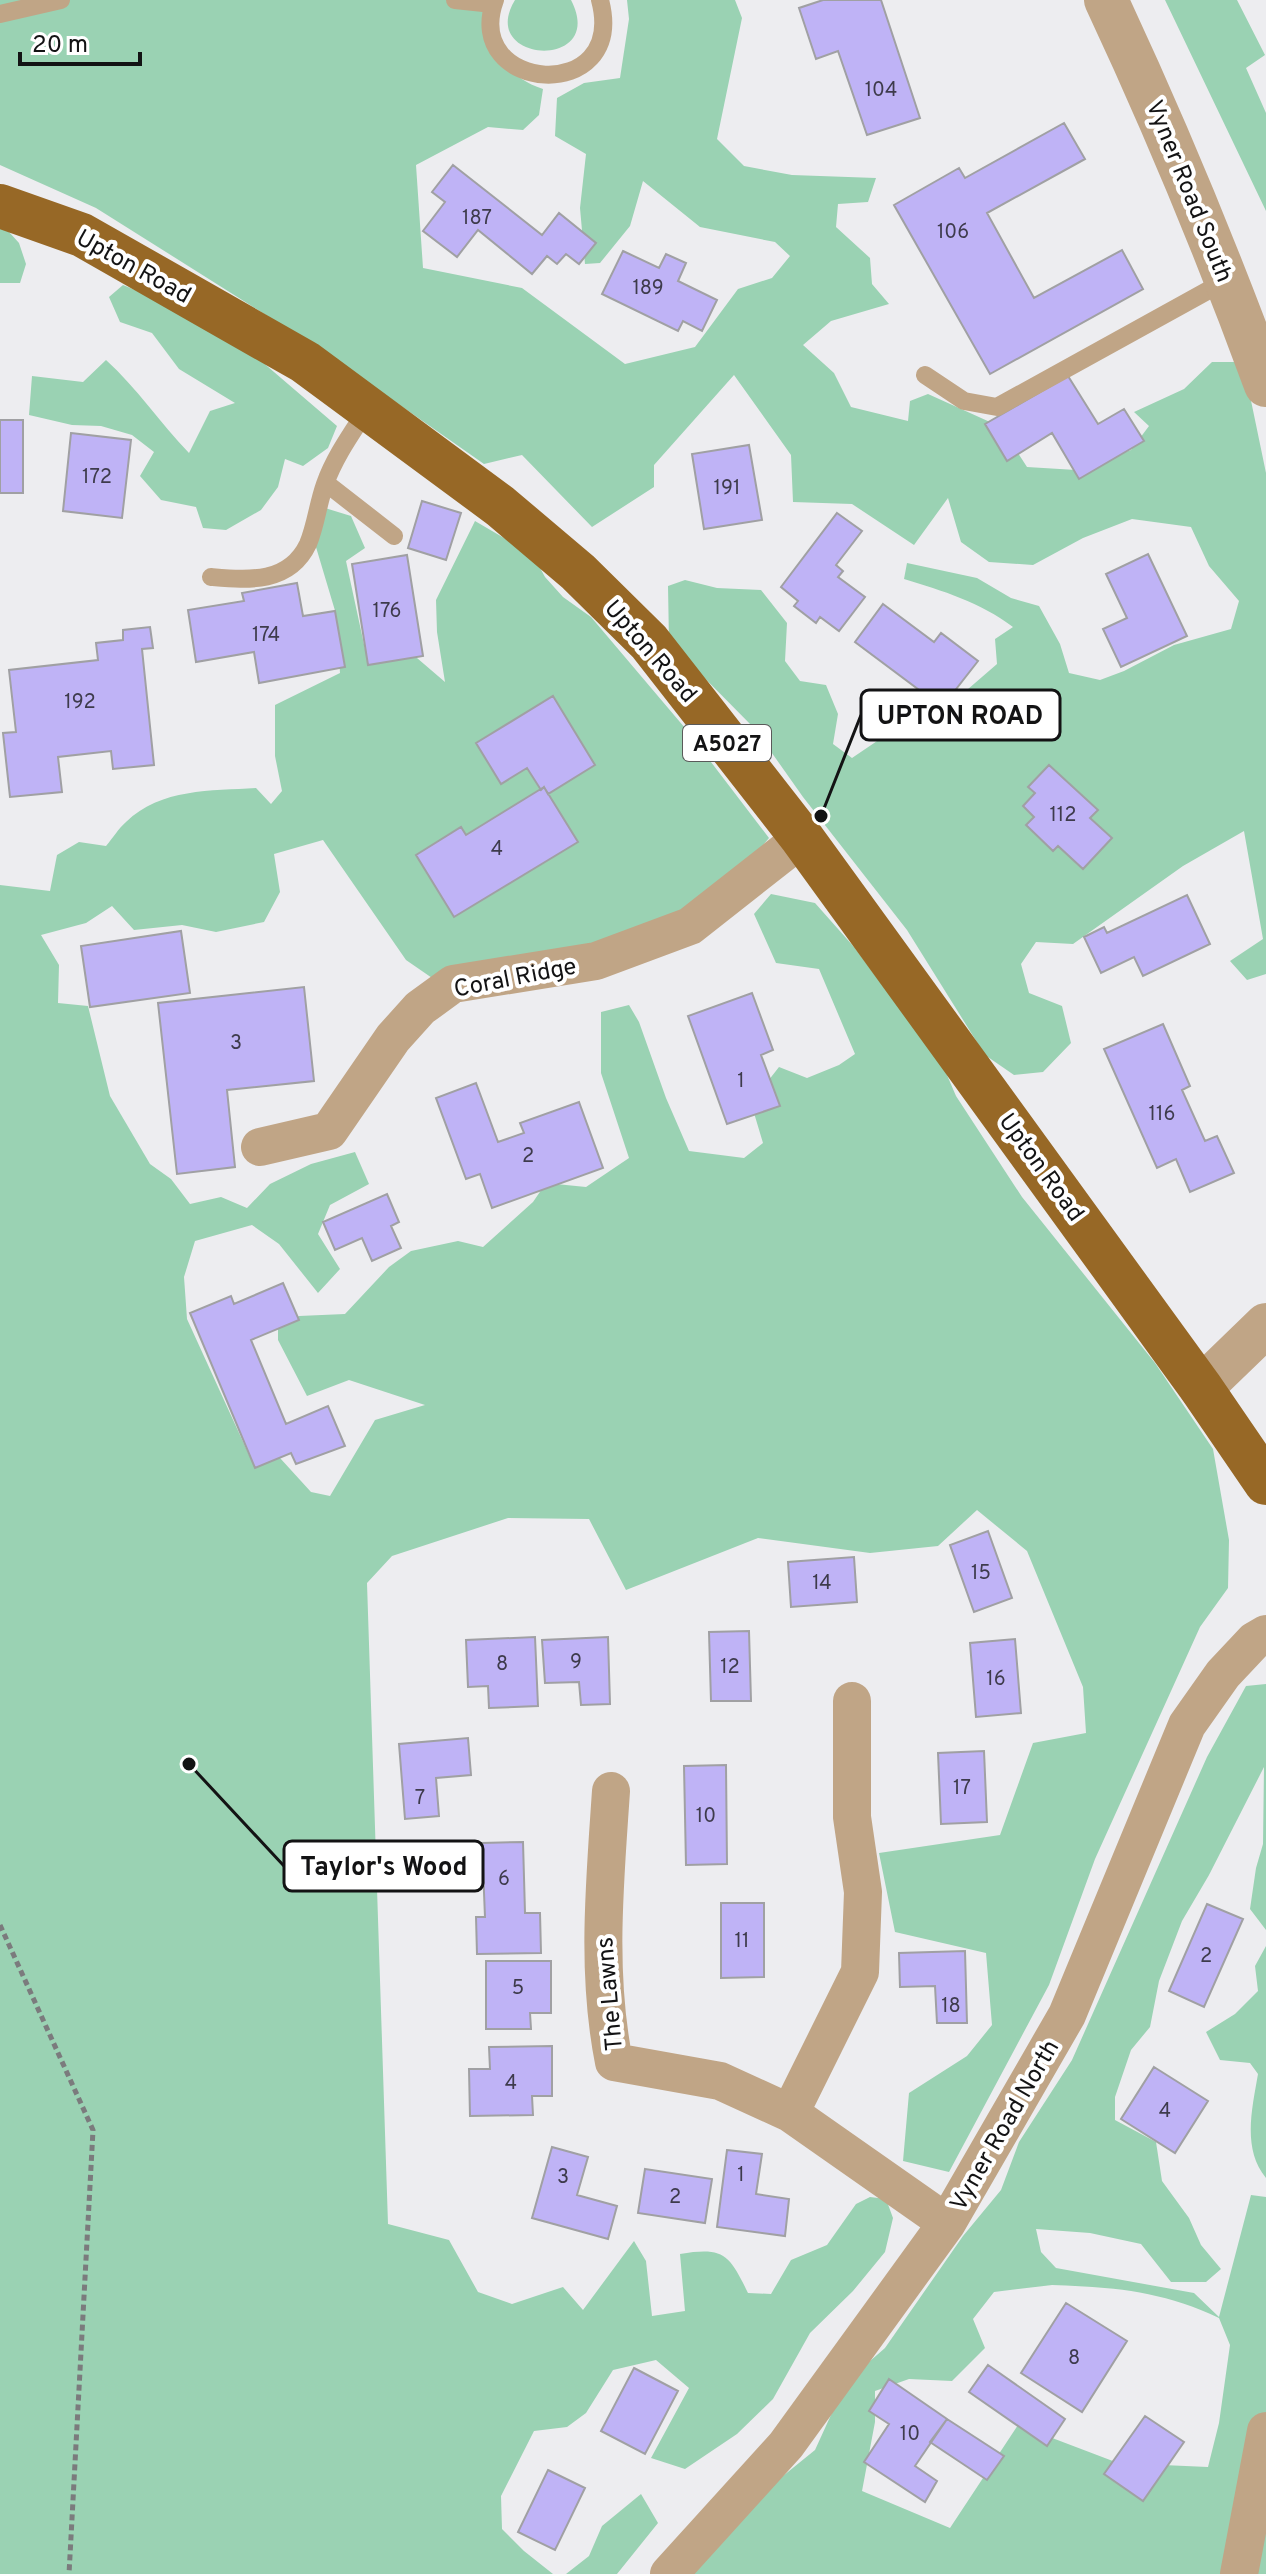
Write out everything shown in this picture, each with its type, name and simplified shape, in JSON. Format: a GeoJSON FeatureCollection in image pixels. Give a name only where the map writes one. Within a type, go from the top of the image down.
{"type":"FeatureCollection","features":[{"type":"Feature","properties":{"kind":"main road","name":"Upton Road"},"geometry":{"type":"LineString","coordinates":[[0,206],[82,235],[305,362],[500,506],[578,572],[649,642],[802,838],[1201,1388],[1266,1483]]}},
{"type":"Feature","properties":{"kind":"street","name":"Vyner Road South"},"geometry":{"type":"LineString","coordinates":[[1106,0],[1147,86],[1227,280],[1266,385]]}},
{"type":"Feature","properties":{"kind":"street","name":"Coral Ridge"},"geometry":{"type":"LineString","coordinates":[[260,1147],[329,1131],[393,1038],[420,1008],[453,984],[596,961],[690,926],[802,838]]}},
{"type":"Feature","properties":{"kind":"street"},"geometry":{"type":"LineString","coordinates":[[1201,1388],[1266,1325]]}},
{"type":"Feature","properties":{"kind":"street","name":"Vyner Road North"},"geometry":{"type":"LineString","coordinates":[[669,2574],[786,2445],[947,2223],[1067,2015],[1187,1725],[1223,1674],[1254,1641],[1266,1634]]}},
{"type":"Feature","properties":{"kind":"street"},"geometry":{"type":"LineString","coordinates":[[790,2113],[860,1972],[863,1892],[852,1817],[852,1701]]}},
{"type":"Feature","properties":{"kind":"street","name":"The Lawns"},"geometry":{"type":"LineString","coordinates":[[611,1791],[603,1922],[604,1993],[614,2062],[720,2081],[790,2113],[947,2223]]}},
{"type":"Feature","properties":{"kind":"street"},"geometry":{"type":"LineString","coordinates":[[1239,2574],[1266,2431]]}},
{"type":"Feature","properties":{"kind":"lane"},"geometry":{"type":"LineString","coordinates":[[0,14],[61,0]]}},
{"type":"Feature","properties":{"kind":"lane"},"geometry":{"type":"LineString","coordinates":[[455,0],[494,2],[490,24],[495,43],[506,59],[522,71],[541,76],[560,75],[579,68],[593,54],[602,36],[604,19],[600,0]]}},
{"type":"Feature","properties":{"kind":"lane"},"geometry":{"type":"LineString","coordinates":[[925,375],[964,401],[997,407],[1227,280]]}},
{"type":"Feature","properties":{"kind":"lane"},"geometry":{"type":"LineString","coordinates":[[211,577],[250,580],[274,576],[289,568],[309,542],[337,455],[368,408]]}},
{"type":"Feature","properties":{"kind":"lane"},"geometry":{"type":"LineString","coordinates":[[326,483],[394,536]]}},
{"type":"Feature","properties":{"kind":"path"},"geometry":{"type":"LineString","coordinates":[[0,1925],[93,2130],[69,2574]]}},
{"type":"Feature","properties":{"kind":"green space"},"geometry":{"type":"Polygon","coordinates":[[[0,0],[483,0],[507,65],[528,83],[543,89],[539,115],[523,130],[488,127],[416,165],[423,268],[522,288],[625,364],[695,347],[738,289],[772,278],[790,256],[775,242],[700,227],[643,181],[630,226],[600,263],[585,264],[580,208],[586,154],[555,136],[557,98],[584,83],[620,78],[629,19],[627,0],[735,0],[742,18],[717,139],[744,166],[792,175],[876,178],[868,202],[838,204],[836,227],[870,258],[872,284],[889,304],[831,321],[803,345],[834,373],[851,407],[908,421],[910,401],[928,394],[1001,427],[1027,467],[1076,470],[1131,450],[1149,426],[1134,412],[1184,389],[1212,362],[1243,362],[1266,473],[1266,974],[1247,980],[1230,961],[1263,939],[1244,831],[1183,866],[1073,944],[1036,942],[1021,964],[1029,993],[1062,1006],[1071,1043],[1043,1072],[1014,1075],[985,1055],[907,930],[803,797],[755,729],[669,642],[668,586],[685,580],[717,588],[761,590],[787,623],[785,661],[800,681],[826,685],[838,714],[833,744],[852,758],[914,716],[945,722],[960,696],[997,664],[995,639],[1013,627],[974,604],[904,579],[907,563],[977,578],[1011,598],[1039,606],[1060,644],[1069,673],[1100,680],[1174,645],[1231,629],[1239,601],[1209,566],[1191,527],[1132,519],[1083,538],[1033,565],[989,562],[961,542],[948,498],[914,545],[852,504],[793,502],[791,455],[734,375],[654,465],[654,487],[592,527],[522,455],[484,464],[317,347],[96,208],[0,165],[0,0]]]}},
{"type":"Feature","properties":{"kind":"green space"},"geometry":{"type":"Polygon","coordinates":[[[515,0],[571,0],[578,23],[572,39],[559,48],[542,51],[525,47],[512,37],[508,21],[515,0]]]}},
{"type":"Feature","properties":{"kind":"green space"},"geometry":{"type":"Polygon","coordinates":[[[1165,0],[1237,0],[1265,55],[1246,68],[1266,113],[1266,211],[1165,0]]]}},
{"type":"Feature","properties":{"kind":"green space"},"geometry":{"type":"Polygon","coordinates":[[[0,222],[19,243],[26,264],[20,283],[0,283],[0,222]]]}},
{"type":"Feature","properties":{"kind":"green space"},"geometry":{"type":"Polygon","coordinates":[[[123,285],[155,298],[260,360],[337,426],[328,448],[303,466],[285,459],[278,487],[261,510],[226,530],[203,528],[196,507],[161,500],[140,476],[154,452],[132,435],[101,426],[72,425],[29,415],[32,376],[83,382],[106,360],[189,453],[210,411],[235,403],[179,369],[152,333],[120,322],[109,297],[123,285]]]}},
{"type":"Feature","properties":{"kind":"green space"},"geometry":{"type":"Polygon","coordinates":[[[325,508],[351,516],[365,548],[346,561],[365,649],[410,652],[445,682],[437,632],[436,600],[475,521],[533,555],[545,577],[563,597],[591,617],[685,728],[769,838],[742,870],[668,928],[435,980],[406,960],[323,840],[274,854],[280,892],[264,922],[216,932],[182,925],[134,930],[112,906],[86,923],[41,935],[59,965],[58,1003],[88,1006],[110,1096],[150,1164],[171,1179],[190,1204],[221,1197],[247,1208],[270,1184],[311,1164],[355,1152],[369,1184],[330,1205],[318,1234],[340,1269],[318,1293],[279,1244],[252,1225],[195,1241],[184,1277],[187,1319],[250,1457],[280,1458],[311,1492],[330,1496],[375,1420],[425,1405],[349,1380],[307,1396],[278,1340],[278,1328],[299,1316],[345,1314],[389,1267],[411,1251],[458,1241],[483,1247],[533,1202],[546,1183],[586,1187],[629,1158],[601,1073],[601,1012],[629,1005],[639,1022],[689,1151],[744,1158],[763,1143],[751,1103],[779,1067],[807,1078],[839,1065],[855,1054],[819,969],[776,963],[754,914],[771,894],[815,903],[854,947],[944,1068],[956,1096],[1022,1197],[1155,1363],[1213,1449],[1229,1540],[1228,1588],[1200,1627],[1095,1859],[1049,1985],[949,2172],[903,2161],[909,2093],[967,2056],[992,2025],[986,1953],[895,1932],[879,1853],[1000,1835],[1033,1743],[1086,1733],[1083,1687],[1027,1551],[977,1510],[938,1546],[870,1553],[758,1538],[626,1590],[589,1519],[508,1518],[392,1556],[367,1583],[388,2224],[449,2240],[478,2292],[512,2304],[563,2287],[583,2310],[634,2241],[646,2261],[652,2316],[685,2311],[680,2254],[707,2252],[723,2256],[736,2269],[748,2293],[771,2294],[791,2260],[827,2245],[856,2204],[870,2197],[886,2199],[893,2218],[885,2252],[853,2291],[810,2333],[773,2399],[737,2434],[685,2469],[651,2458],[689,2388],[656,2360],[613,2370],[586,2413],[567,2427],[534,2431],[501,2496],[502,2529],[553,2574],[0,2574],[0,885],[50,891],[57,855],[79,842],[106,846],[123,825],[140,811],[171,797],[204,791],[256,788],[271,804],[282,791],[275,756],[275,705],[340,673],[336,614],[310,527],[325,508]]]}},
{"type":"Feature","properties":{"kind":"green space"},"geometry":{"type":"Polygon","coordinates":[[[1266,1684],[1266,1930],[1250,1909],[1263,1844],[1264,1767],[1182,1921],[1159,1981],[1150,2027],[1131,2050],[1115,2097],[1115,2120],[1156,2142],[1162,2181],[1189,2218],[1201,2245],[1221,2269],[1206,2282],[1171,2282],[1141,2244],[1090,2233],[1036,2229],[1041,2252],[1056,2268],[1194,2293],[1219,2317],[1251,2195],[1266,2197],[1266,2574],[677,2574],[752,2501],[815,2450],[846,2382],[885,2348],[963,2236],[1001,2190],[1019,2142],[1072,2060],[1207,1757],[1246,1686],[1266,1684]],[[1052,2285],[994,2292],[973,2319],[985,2348],[952,2381],[909,2379],[875,2391],[875,2422],[862,2491],[950,2528],[1018,2425],[1118,2463],[1208,2467],[1219,2423],[1230,2345],[1219,2318],[1157,2296],[1117,2289],[1052,2285]]]}},
{"type":"Feature","properties":{"kind":"green space"},"geometry":{"type":"Polygon","coordinates":[[[1266,1946],[1266,2178],[1251,2142],[1258,2074],[1250,2063],[1220,2060],[1206,2032],[1235,2014],[1258,1991],[1255,1966],[1266,1946]]]}},
{"type":"Feature","properties":{"kind":"green space"},"geometry":{"type":"Polygon","coordinates":[[[641,2494],[658,2523],[617,2574],[566,2574],[589,2556],[602,2526],[641,2494]]]}},
{"type":"Feature","properties":{"kind":"building"},"geometry":{"type":"Polygon","coordinates":[[[823,0],[881,0],[920,118],[867,135],[838,51],[816,59],[799,8],[823,0]]]}},
{"type":"Feature","properties":{"kind":"building"},"geometry":{"type":"Polygon","coordinates":[[[1064,123],[1085,159],[987,213],[1034,298],[1122,250],[1143,289],[990,374],[894,205],[959,168],[965,178],[1064,123]]]}},
{"type":"Feature","properties":{"kind":"building"},"geometry":{"type":"Polygon","coordinates":[[[453,165],[542,235],[559,213],[596,243],[579,264],[566,254],[557,264],[547,256],[532,274],[478,230],[457,257],[423,231],[445,202],[432,192],[453,165]]]}},
{"type":"Feature","properties":{"kind":"building"},"geometry":{"type":"Polygon","coordinates":[[[623,251],[659,268],[666,254],[686,263],[678,281],[717,300],[702,331],[683,321],[678,331],[602,294],[623,251]]]}},
{"type":"Feature","properties":{"kind":"building"},"geometry":{"type":"Polygon","coordinates":[[[1068,376],[1098,424],[1124,409],[1144,441],[1079,479],[1052,433],[1007,461],[985,424],[1068,376]]]}},
{"type":"Feature","properties":{"kind":"building"},"geometry":{"type":"Polygon","coordinates":[[[0,420],[23,420],[23,493],[0,493],[0,420]]]}},
{"type":"Feature","properties":{"kind":"building"},"geometry":{"type":"Polygon","coordinates":[[[71,433],[131,440],[122,518],[63,511],[71,433]]]}},
{"type":"Feature","properties":{"kind":"building"},"geometry":{"type":"Polygon","coordinates":[[[749,445],[762,520],[704,529],[692,454],[749,445]]]}},
{"type":"Feature","properties":{"kind":"building"},"geometry":{"type":"Polygon","coordinates":[[[422,501],[461,513],[446,560],[408,548],[422,501]]]}},
{"type":"Feature","properties":{"kind":"building"},"geometry":{"type":"Polygon","coordinates":[[[837,513],[862,531],[836,565],[843,571],[838,577],[865,597],[839,631],[820,617],[816,623],[794,606],[798,601],[781,587],[837,513]]]}},
{"type":"Feature","properties":{"kind":"building"},"geometry":{"type":"Polygon","coordinates":[[[1148,554],[1187,636],[1121,667],[1103,629],[1127,618],[1106,574],[1148,554]]]}},
{"type":"Feature","properties":{"kind":"building"},"geometry":{"type":"Polygon","coordinates":[[[407,555],[423,656],[368,665],[352,564],[407,555]]]}},
{"type":"Feature","properties":{"kind":"building"},"geometry":{"type":"Polygon","coordinates":[[[297,583],[303,616],[335,611],[345,667],[259,683],[254,652],[196,662],[188,610],[244,601],[242,593],[297,583]]]}},
{"type":"Feature","properties":{"kind":"building"},"geometry":{"type":"Polygon","coordinates":[[[883,604],[934,642],[941,633],[978,661],[942,707],[855,642],[883,604]]]}},
{"type":"Feature","properties":{"kind":"building"},"geometry":{"type":"Polygon","coordinates":[[[150,627],[153,648],[142,649],[154,765],[113,769],[111,751],[58,757],[62,792],[10,797],[3,733],[16,732],[9,670],[98,660],[96,643],[123,640],[123,630],[150,627]]]}},
{"type":"Feature","properties":{"kind":"building"},"geometry":{"type":"Polygon","coordinates":[[[553,696],[595,765],[548,794],[544,787],[541,790],[527,768],[501,784],[476,743],[553,696]]]}},
{"type":"Feature","properties":{"kind":"building"},"geometry":{"type":"Polygon","coordinates":[[[1049,765],[1098,810],[1090,818],[1112,838],[1083,869],[1058,846],[1053,851],[1026,825],[1034,817],[1023,806],[1035,793],[1028,787],[1049,765]]]}},
{"type":"Feature","properties":{"kind":"building"},"geometry":{"type":"Polygon","coordinates":[[[544,787],[578,842],[454,917],[416,855],[461,827],[466,835],[544,787]]]}},
{"type":"Feature","properties":{"kind":"building"},"geometry":{"type":"Polygon","coordinates":[[[1187,895],[1210,944],[1143,976],[1134,957],[1101,973],[1084,937],[1104,927],[1107,933],[1187,895]]]}},
{"type":"Feature","properties":{"kind":"building"},"geometry":{"type":"Polygon","coordinates":[[[181,931],[190,993],[90,1007],[81,946],[181,931]]]}},
{"type":"Feature","properties":{"kind":"building"},"geometry":{"type":"Polygon","coordinates":[[[304,987],[314,1081],[227,1090],[235,1167],[177,1174],[158,1003],[304,987]]]}},
{"type":"Feature","properties":{"kind":"building"},"geometry":{"type":"Polygon","coordinates":[[[752,993],[773,1050],[761,1055],[780,1106],[727,1124],[688,1016],[752,993]]]}},
{"type":"Feature","properties":{"kind":"building"},"geometry":{"type":"Polygon","coordinates":[[[1163,1024],[1190,1086],[1182,1090],[1205,1141],[1217,1136],[1234,1173],[1190,1192],[1176,1159],[1157,1168],[1104,1049],[1163,1024]]]}},
{"type":"Feature","properties":{"kind":"building"},"geometry":{"type":"Polygon","coordinates":[[[476,1083],[498,1142],[524,1133],[520,1123],[579,1102],[603,1168],[492,1208],[480,1174],[466,1179],[436,1098],[476,1083]]]}},
{"type":"Feature","properties":{"kind":"building"},"geometry":{"type":"Polygon","coordinates":[[[387,1194],[399,1222],[391,1226],[401,1248],[372,1261],[362,1238],[335,1250],[323,1222],[387,1194]]]}},
{"type":"Feature","properties":{"kind":"building"},"geometry":{"type":"Polygon","coordinates":[[[283,1283],[299,1320],[251,1340],[286,1424],[328,1406],[345,1446],[296,1464],[291,1453],[255,1468],[190,1313],[231,1296],[234,1304],[283,1283]]]}},
{"type":"Feature","properties":{"kind":"building"},"geometry":{"type":"Polygon","coordinates":[[[988,1531],[1012,1598],[974,1612],[950,1545],[988,1531]]]}},
{"type":"Feature","properties":{"kind":"building"},"geometry":{"type":"Polygon","coordinates":[[[854,1557],[857,1602],[791,1607],[788,1562],[854,1557]]]}},
{"type":"Feature","properties":{"kind":"building"},"geometry":{"type":"Polygon","coordinates":[[[749,1631],[751,1701],[711,1701],[709,1632],[749,1631]]]}},
{"type":"Feature","properties":{"kind":"building"},"geometry":{"type":"Polygon","coordinates":[[[535,1637],[538,1706],[489,1708],[488,1686],[468,1687],[466,1640],[535,1637]]]}},
{"type":"Feature","properties":{"kind":"building"},"geometry":{"type":"Polygon","coordinates":[[[608,1637],[610,1704],[581,1705],[579,1682],[545,1683],[542,1640],[608,1637]]]}},
{"type":"Feature","properties":{"kind":"building"},"geometry":{"type":"Polygon","coordinates":[[[1015,1639],[1021,1713],[976,1717],[970,1643],[1015,1639]]]}},
{"type":"Feature","properties":{"kind":"building"},"geometry":{"type":"Polygon","coordinates":[[[468,1738],[471,1775],[436,1778],[439,1816],[405,1819],[399,1744],[468,1738]]]}},
{"type":"Feature","properties":{"kind":"building"},"geometry":{"type":"Polygon","coordinates":[[[984,1751],[987,1822],[941,1824],[938,1753],[984,1751]]]}},
{"type":"Feature","properties":{"kind":"building"},"geometry":{"type":"Polygon","coordinates":[[[726,1765],[727,1864],[686,1865],[684,1766],[726,1765]]]}},
{"type":"Feature","properties":{"kind":"building"},"geometry":{"type":"Polygon","coordinates":[[[523,1842],[525,1913],[540,1913],[541,1953],[477,1954],[476,1917],[485,1917],[482,1843],[523,1842]]]}},
{"type":"Feature","properties":{"kind":"building"},"geometry":{"type":"Polygon","coordinates":[[[721,1903],[764,1903],[764,1977],[721,1978],[721,1903]]]}},
{"type":"Feature","properties":{"kind":"building"},"geometry":{"type":"Polygon","coordinates":[[[1207,1904],[1243,1919],[1204,2007],[1169,1991],[1207,1904]]]}},
{"type":"Feature","properties":{"kind":"building"},"geometry":{"type":"Polygon","coordinates":[[[965,1951],[967,2023],[937,2023],[935,1986],[900,1987],[899,1953],[965,1951]]]}},
{"type":"Feature","properties":{"kind":"building"},"geometry":{"type":"Polygon","coordinates":[[[486,1961],[551,1961],[551,2013],[530,2013],[531,2029],[486,2029],[486,1961]]]}},
{"type":"Feature","properties":{"kind":"building"},"geometry":{"type":"Polygon","coordinates":[[[552,2046],[552,2096],[532,2096],[533,2115],[470,2116],[469,2069],[490,2069],[489,2047],[552,2046]]]}},
{"type":"Feature","properties":{"kind":"building"},"geometry":{"type":"Polygon","coordinates":[[[1154,2067],[1208,2101],[1175,2153],[1121,2119],[1154,2067]]]}},
{"type":"Feature","properties":{"kind":"building"},"geometry":{"type":"Polygon","coordinates":[[[552,2147],[588,2157],[577,2195],[617,2206],[608,2239],[532,2218],[552,2147]]]}},
{"type":"Feature","properties":{"kind":"building"},"geometry":{"type":"Polygon","coordinates":[[[727,2150],[762,2154],[756,2194],[789,2199],[785,2236],[717,2227],[727,2150]]]}},
{"type":"Feature","properties":{"kind":"building"},"geometry":{"type":"Polygon","coordinates":[[[645,2169],[712,2179],[705,2223],[638,2213],[645,2169]]]}},
{"type":"Feature","properties":{"kind":"building"},"geometry":{"type":"Polygon","coordinates":[[[1066,2303],[1127,2341],[1082,2412],[1021,2373],[1066,2303]]]}},
{"type":"Feature","properties":{"kind":"building"},"geometry":{"type":"Polygon","coordinates":[[[988,2365],[1065,2419],[1047,2446],[969,2392],[988,2365]]]}},
{"type":"Feature","properties":{"kind":"building"},"geometry":{"type":"Polygon","coordinates":[[[634,2368],[678,2391],[645,2454],[601,2431],[634,2368]]]}},
{"type":"Feature","properties":{"kind":"building"},"geometry":{"type":"Polygon","coordinates":[[[889,2379],[947,2419],[915,2466],[937,2481],[925,2502],[864,2462],[889,2424],[869,2411],[889,2379]]]}},
{"type":"Feature","properties":{"kind":"building"},"geometry":{"type":"Polygon","coordinates":[[[1145,2416],[1184,2442],[1143,2501],[1104,2474],[1145,2416]]]}},
{"type":"Feature","properties":{"kind":"building"},"geometry":{"type":"Polygon","coordinates":[[[947,2419],[1004,2456],[987,2480],[930,2442],[947,2419]]]}},
{"type":"Feature","properties":{"kind":"building"},"geometry":{"type":"Polygon","coordinates":[[[548,2470],[585,2488],[555,2550],[518,2532],[548,2470]]]}},
{"type":"Feature","properties":{"kind":"place","name":"UPTON ROAD"},"geometry":{"type":"Point","coordinates":[821,816]}},
{"type":"Feature","properties":{"kind":"place","name":"Taylor's Wood"},"geometry":{"type":"Point","coordinates":[189,1764]}}]}
